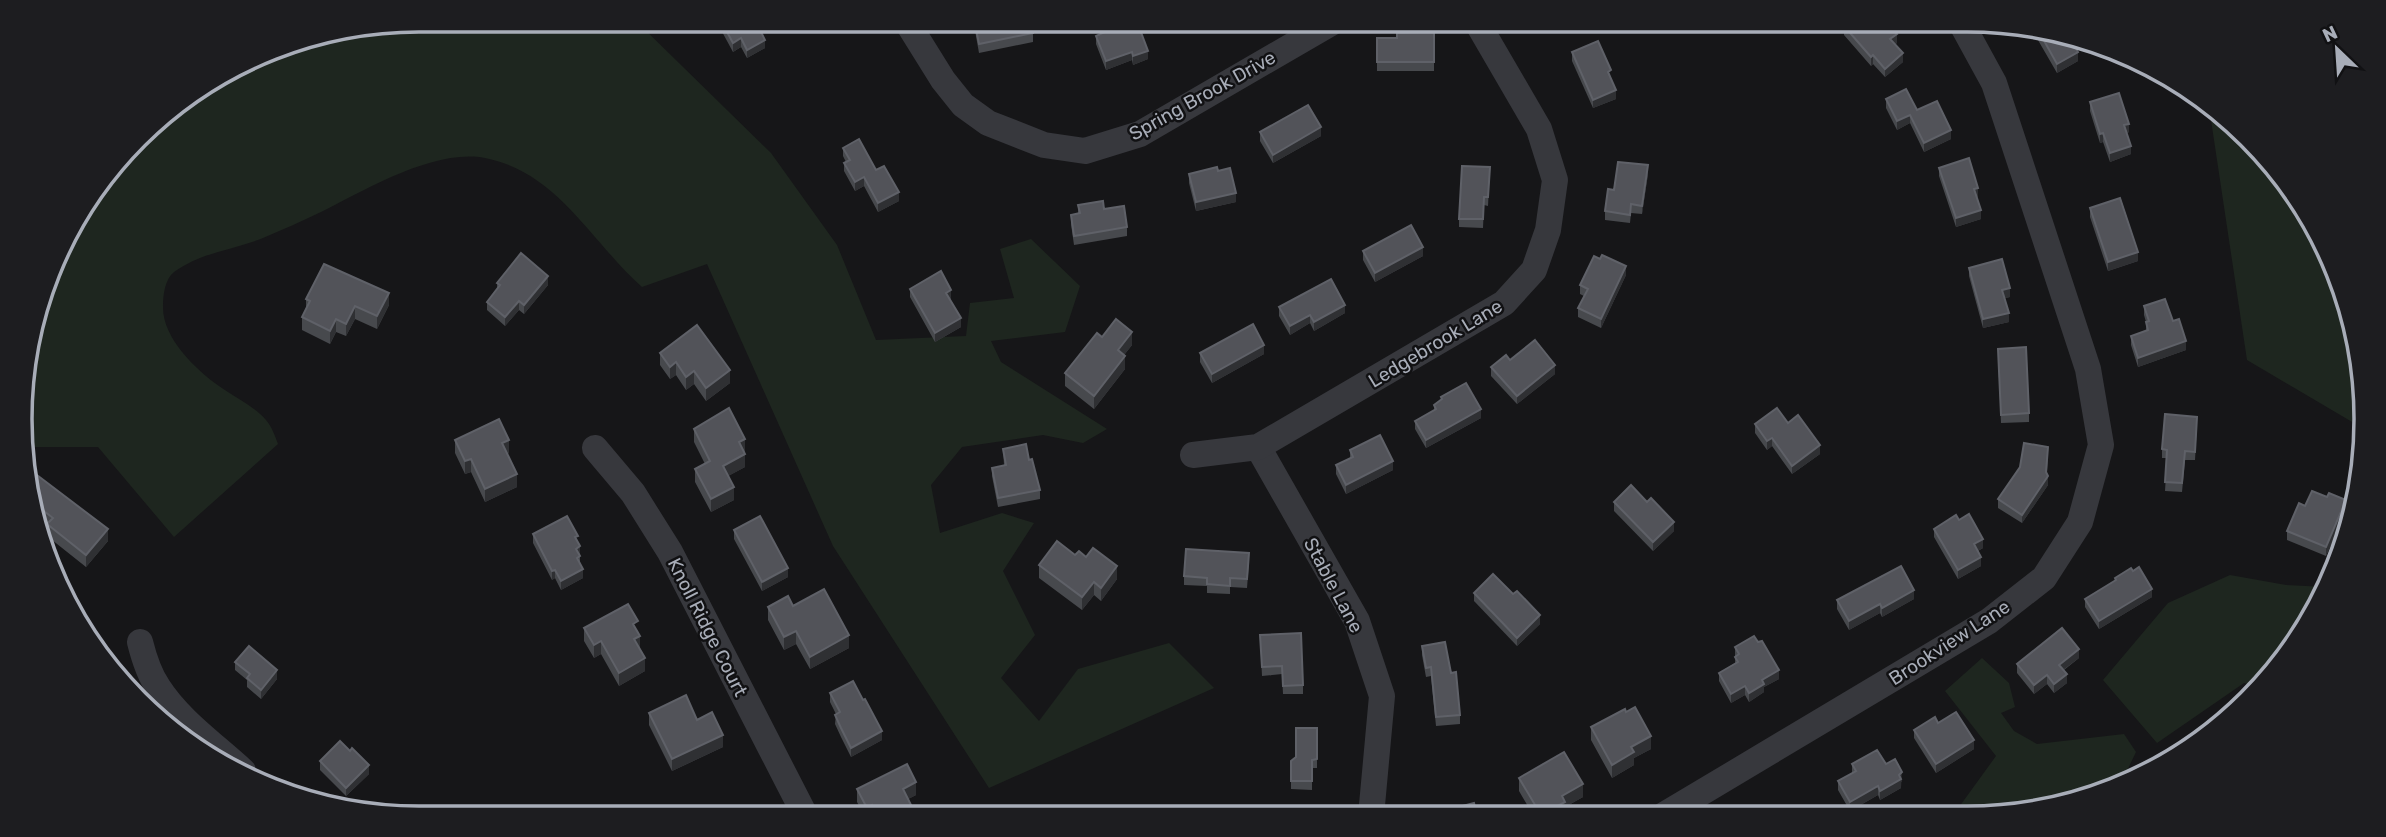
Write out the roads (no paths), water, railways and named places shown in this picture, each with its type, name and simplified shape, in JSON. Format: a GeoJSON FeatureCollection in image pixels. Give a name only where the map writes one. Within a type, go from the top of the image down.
{"type":"FeatureCollection","features":[{"type":"Feature","properties":{"kind":"street","name":"Spring Brook Drive"},"geometry":{"type":"LineString","coordinates":[[913,32],[943,80],[963,105],[988,123],[1044,145],[1085,151],[1140,134],[1316,32]]}},
{"type":"Feature","properties":{"kind":"street","name":"Ledgebrook Lane"},"geometry":{"type":"LineString","coordinates":[[1193,455],[1258,447],[1504,303],[1534,270],[1548,230],[1555,180],[1539,129],[1483,32]]}},
{"type":"Feature","properties":{"kind":"street","name":"Brookview Lane"},"geometry":{"type":"LineString","coordinates":[[1679,806],[1989,621],[2043,578],[2081,522],[2101,444],[2088,369],[1994,83],[1966,32]]}},
{"type":"Feature","properties":{"kind":"street","name":"Stable Lane"},"geometry":{"type":"LineString","coordinates":[[1258,447],[1357,621],[1382,696],[1372,806]]}},
{"type":"Feature","properties":{"kind":"street","name":"Knoll Ridge Court"},"geometry":{"type":"LineString","coordinates":[[595,448],[633,493],[670,552],[800,806]]}},
{"type":"Feature","properties":{"kind":"street"},"geometry":{"type":"LineString","coordinates":[[140,642],[146,665],[158,687],[173,706],[224,753]]}}]}
